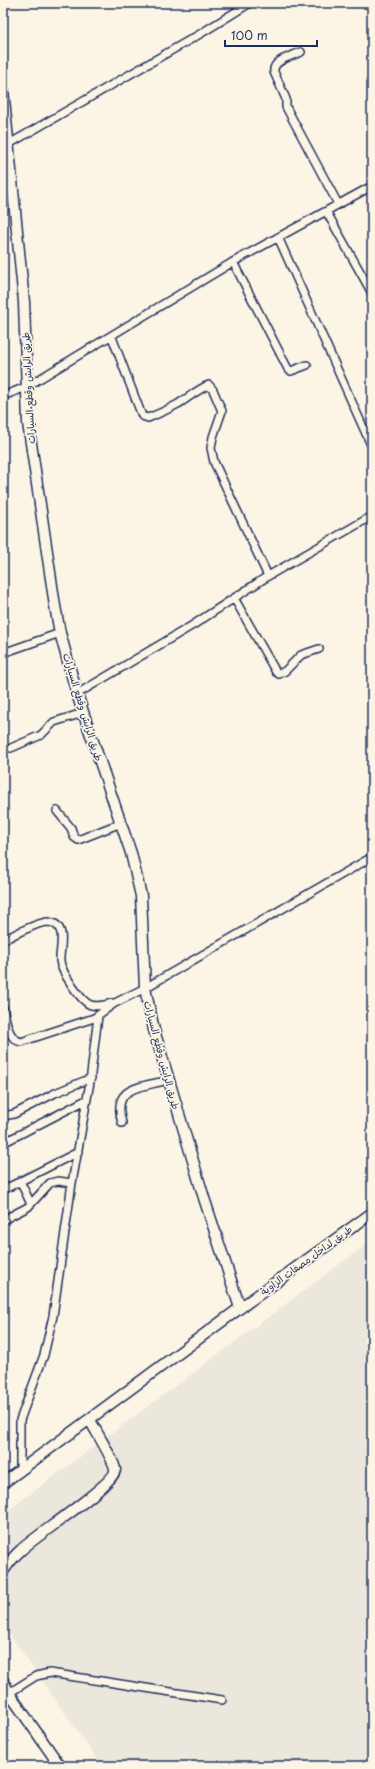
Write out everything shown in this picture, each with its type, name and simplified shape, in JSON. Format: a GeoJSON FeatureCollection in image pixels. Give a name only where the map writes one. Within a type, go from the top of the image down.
{"type":"FeatureCollection","features":[{"type":"Feature","properties":{"kind":"main road","name":"طريق الرابش وقطع السيارات"},"geometry":{"type":"LineString","coordinates":[[3,93],[24,302],[28,423],[60,633],[83,713],[134,865],[141,896],[145,988],[154,1030],[168,1080],[240,1308]]}},
{"type":"Feature","properties":{"kind":"main road","name":"طريق لداخل مصفات الزاوية"},"geometry":{"type":"LineString","coordinates":[[3,1483],[20,1472],[240,1308],[372,1213]]}},
{"type":"Feature","properties":{"kind":"main road"},"geometry":{"type":"LineString","coordinates":[[3,1572],[21,1549],[97,1491],[114,1476],[115,1470],[112,1462],[90,1420]]}},
{"type":"Feature","properties":{"kind":"main road"},"geometry":{"type":"LineString","coordinates":[[3,1681],[9,1693],[60,1766]]}},
{"type":"Feature","properties":{"kind":"street"},"geometry":{"type":"LineString","coordinates":[[9,144],[200,34],[250,3]]}},
{"type":"Feature","properties":{"kind":"street"},"geometry":{"type":"LineString","coordinates":[[301,52],[277,64],[274,72],[286,99],[286,108],[338,204]]}},
{"type":"Feature","properties":{"kind":"street"},"geometry":{"type":"LineString","coordinates":[[3,396],[26,387],[112,337],[233,262],[372,186]]}},
{"type":"Feature","properties":{"kind":"street"},"geometry":{"type":"LineString","coordinates":[[326,211],[372,292]]}},
{"type":"Feature","properties":{"kind":"street"},"geometry":{"type":"LineString","coordinates":[[278,237],[372,447]]}},
{"type":"Feature","properties":{"kind":"street"},"geometry":{"type":"LineString","coordinates":[[233,262],[288,369],[291,371],[307,365]]}},
{"type":"Feature","properties":{"kind":"street"},"geometry":{"type":"LineString","coordinates":[[112,337],[142,416],[148,418],[155,416],[177,405],[203,387],[209,385],[213,390],[222,411],[213,436],[211,448],[214,462],[268,576]]}},
{"type":"Feature","properties":{"kind":"street"},"geometry":{"type":"LineString","coordinates":[[77,694],[193,625],[268,576],[372,516]]}},
{"type":"Feature","properties":{"kind":"street"},"geometry":{"type":"LineString","coordinates":[[234,598],[276,672],[279,674],[300,655],[320,649]]}},
{"type":"Feature","properties":{"kind":"street"},"geometry":{"type":"LineString","coordinates":[[3,653],[60,633]]}},
{"type":"Feature","properties":{"kind":"street"},"geometry":{"type":"LineString","coordinates":[[11,748],[41,735],[54,722],[83,713]]}},
{"type":"Feature","properties":{"kind":"street"},"geometry":{"type":"LineString","coordinates":[[57,811],[71,828],[74,837],[78,840],[120,823]]}},
{"type":"Feature","properties":{"kind":"street"},"geometry":{"type":"LineString","coordinates":[[3,1007],[11,1035],[15,1040],[21,1042],[98,1016],[115,1003],[145,988],[372,858]]}},
{"type":"Feature","properties":{"kind":"street"},"geometry":{"type":"LineString","coordinates":[[3,940],[41,924],[49,922],[56,924],[62,934],[60,962],[84,1001],[91,1005],[97,1006],[115,1003]]}},
{"type":"Feature","properties":{"kind":"street"},"geometry":{"type":"LineString","coordinates":[[20,1472],[20,1420],[44,1355],[53,1316],[72,1182],[91,1078],[98,1016]]}},
{"type":"Feature","properties":{"kind":"street"},"geometry":{"type":"LineString","coordinates":[[3,1116],[14,1114],[55,1093],[91,1078]]}},
{"type":"Feature","properties":{"kind":"street"},"geometry":{"type":"LineString","coordinates":[[122,1123],[118,1111],[122,1096],[127,1091],[168,1080]]}},
{"type":"Feature","properties":{"kind":"street"},"geometry":{"type":"LineString","coordinates":[[3,1142],[86,1100]]}},
{"type":"Feature","properties":{"kind":"street"},"geometry":{"type":"LineString","coordinates":[[3,1190],[78,1152]]}},
{"type":"Feature","properties":{"kind":"street"},"geometry":{"type":"LineString","coordinates":[[20,1181],[30,1204]]}},
{"type":"Feature","properties":{"kind":"street"},"geometry":{"type":"LineString","coordinates":[[3,1220],[19,1213],[50,1183],[58,1181],[72,1182]]}},
{"type":"Feature","properties":{"kind":"street"},"geometry":{"type":"LineString","coordinates":[[9,1693],[42,1673],[50,1673],[222,1700]]}},
{"type":"Feature","properties":{"kind":"shaded area"},"geometry":{"type":"Polygon","coordinates":[[[372,1240],[372,1766],[102,1766],[3,1625],[3,1514],[372,1240]]]}}]}
